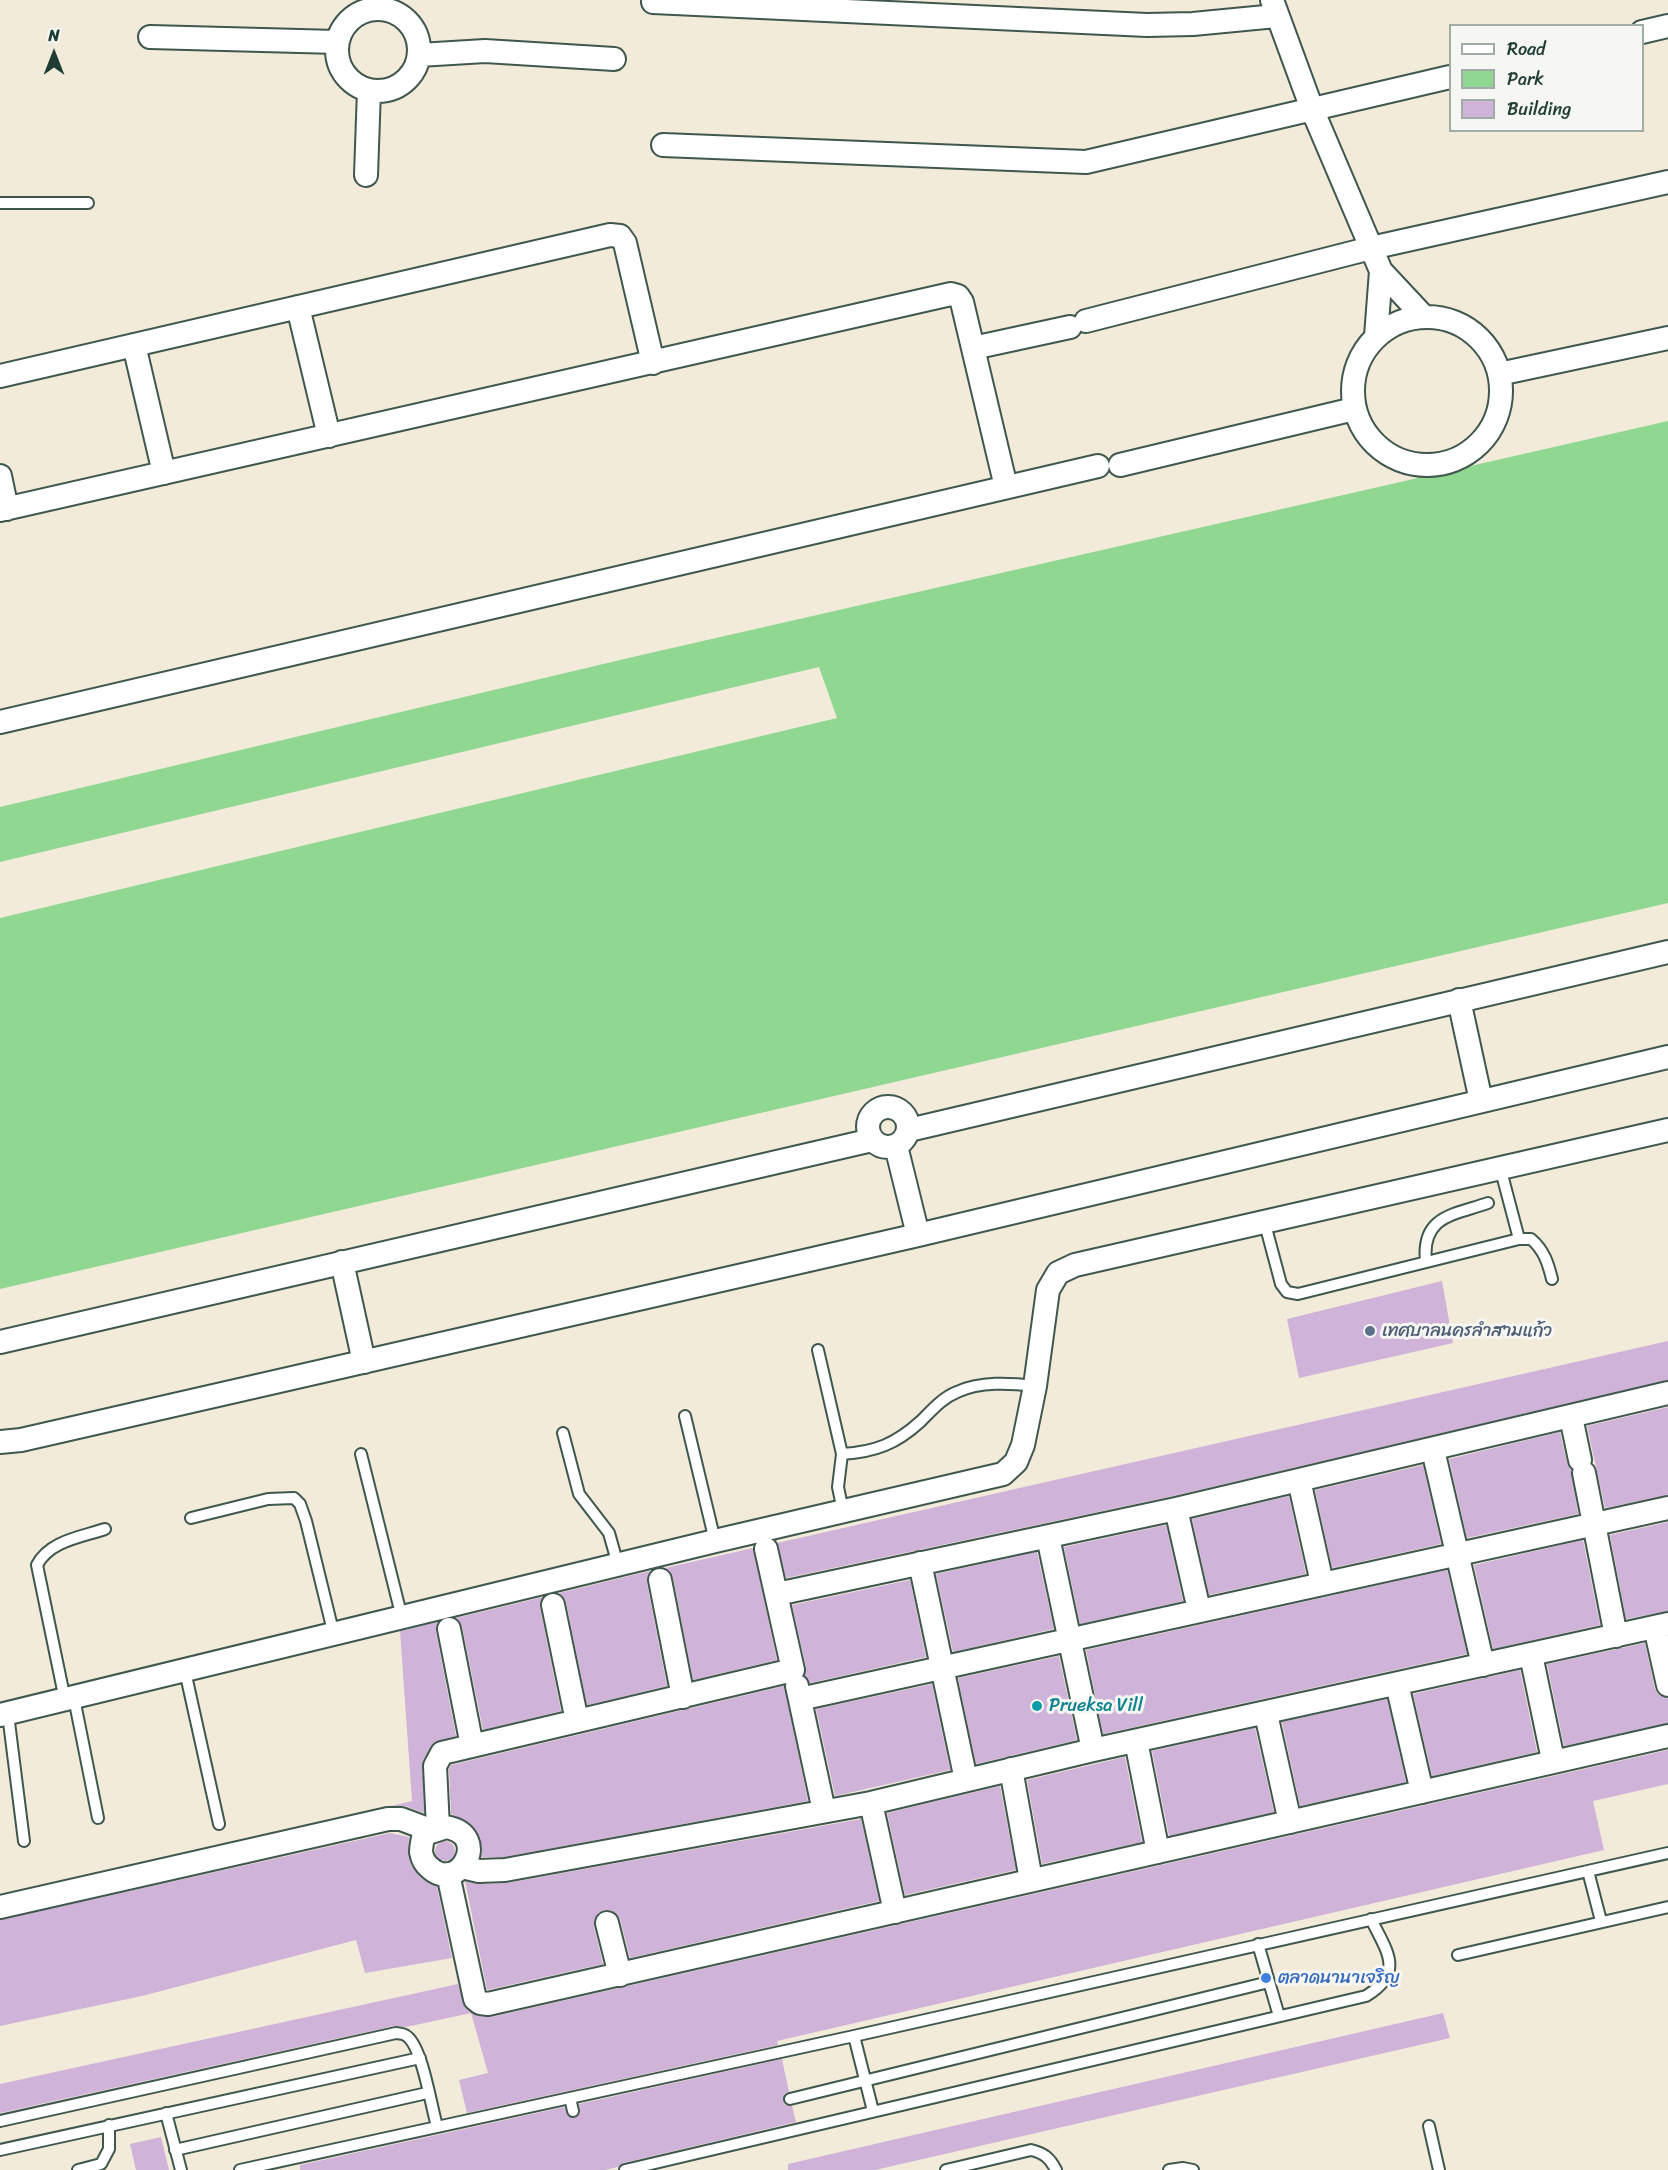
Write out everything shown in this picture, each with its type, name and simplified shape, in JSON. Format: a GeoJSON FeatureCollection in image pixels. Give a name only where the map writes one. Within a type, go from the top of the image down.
{"type":"FeatureCollection","features":[{"type":"Feature","properties":{"kind":"street"},"geometry":{"type":"LineString","coordinates":[[653,2],[1147,25],[1193,24],[1274,8],[1312,109],[1381,271],[1424,317]]}},
{"type":"Feature","properties":{"kind":"street"},"geometry":{"type":"LineString","coordinates":[[369,5],[399,15],[411,26],[418,40],[419,55],[411,74],[396,87],[369,90],[354,84],[343,73],[337,58],[337,42],[343,28],[369,5]]}},
{"type":"Feature","properties":{"kind":"street"},"geometry":{"type":"LineString","coordinates":[[1644,32],[1668,26]]}},
{"type":"Feature","properties":{"kind":"street"},"geometry":{"type":"LineString","coordinates":[[150,37],[337,42]]}},
{"type":"Feature","properties":{"kind":"street"},"geometry":{"type":"LineString","coordinates":[[419,55],[485,51],[614,59]]}},
{"type":"Feature","properties":{"kind":"street"},"geometry":{"type":"LineString","coordinates":[[663,145],[1086,162],[1449,77]]}},
{"type":"Feature","properties":{"kind":"street"},"geometry":{"type":"LineString","coordinates":[[366,175],[369,90]]}},
{"type":"Feature","properties":{"kind":"street"},"geometry":{"type":"LineString","coordinates":[[974,348],[1078,324],[1371,248],[1668,182]]}},
{"type":"Feature","properties":{"kind":"street"},"geometry":{"type":"LineString","coordinates":[[0,376],[610,235],[620,236],[625,243],[653,363]]}},
{"type":"Feature","properties":{"kind":"street"},"geometry":{"type":"LineString","coordinates":[[1376,336],[1381,271]]}},
{"type":"Feature","properties":{"kind":"street"},"geometry":{"type":"LineString","coordinates":[[0,476],[4,510],[951,294],[958,296],[962,302],[1006,487]]}},
{"type":"Feature","properties":{"kind":"street"},"geometry":{"type":"LineString","coordinates":[[298,307],[329,436]]}},
{"type":"Feature","properties":{"kind":"street"},"geometry":{"type":"LineString","coordinates":[[1424,317],[1444,319],[1463,326],[1480,339],[1492,355],[1499,374],[1501,395],[1496,416],[1487,434],[1472,449],[1454,460],[1434,464],[1413,464],[1393,457],[1376,445],[1362,429],[1354,409],[1352,383],[1360,357],[1376,336],[1398,322],[1424,317]]}},
{"type":"Feature","properties":{"kind":"street"},"geometry":{"type":"LineString","coordinates":[[1499,374],[1668,338]]}},
{"type":"Feature","properties":{"kind":"street"},"geometry":{"type":"LineString","coordinates":[[134,345],[164,473]]}},
{"type":"Feature","properties":{"kind":"street"},"geometry":{"type":"LineString","coordinates":[[0,722],[1006,487],[1354,409]]}},
{"type":"Feature","properties":{"kind":"street"},"geometry":{"type":"LineString","coordinates":[[0,1342],[872,1140],[881,1146],[902,1138],[1460,1000],[1668,952]]}},
{"type":"Feature","properties":{"kind":"street"},"geometry":{"type":"LineString","coordinates":[[1460,1000],[1481,1101]]}},
{"type":"Feature","properties":{"kind":"street"},"geometry":{"type":"LineString","coordinates":[[0,1442],[21,1440],[364,1362],[1668,1058]]}},
{"type":"Feature","properties":{"kind":"street"},"geometry":{"type":"LineString","coordinates":[[872,1140],[869,1122],[877,1111],[883,1108],[898,1110],[906,1118],[902,1138],[918,1234]]}},
{"type":"Feature","properties":{"kind":"street"},"geometry":{"type":"LineString","coordinates":[[4,1714],[69,1700],[715,1540],[1003,1474],[1016,1462],[1023,1445],[1035,1386],[1047,1290],[1058,1273],[1075,1265],[1265,1224],[1500,1167],[1668,1130]]}},
{"type":"Feature","properties":{"kind":"street"},"geometry":{"type":"LineString","coordinates":[[342,1262],[364,1362]]}},
{"type":"Feature","properties":{"kind":"street"},"geometry":{"type":"LineString","coordinates":[[777,1594],[1176,1509],[1668,1394]]}},
{"type":"Feature","properties":{"kind":"street"},"geometry":{"type":"LineString","coordinates":[[1571,1417],[1616,1636]]}},
{"type":"Feature","properties":{"kind":"street"},"geometry":{"type":"LineString","coordinates":[[1433,1450],[1483,1665]]}},
{"type":"Feature","properties":{"kind":"street"},"geometry":{"type":"LineString","coordinates":[[1299,1480],[1322,1583]]}},
{"type":"Feature","properties":{"kind":"street"},"geometry":{"type":"LineString","coordinates":[[800,1700],[1322,1583],[1594,1527],[1668,1508]]}},
{"type":"Feature","properties":{"kind":"street"},"geometry":{"type":"LineString","coordinates":[[1176,1509],[1199,1610]]}},
{"type":"Feature","properties":{"kind":"street"},"geometry":{"type":"LineString","coordinates":[[1048,1537],[1093,1750]]}},
{"type":"Feature","properties":{"kind":"street"},"geometry":{"type":"LineString","coordinates":[[766,1549],[824,1811]]}},
{"type":"Feature","properties":{"kind":"street"},"geometry":{"type":"LineString","coordinates":[[920,1563],[966,1780]]}},
{"type":"Feature","properties":{"kind":"street"},"geometry":{"type":"LineString","coordinates":[[660,1580],[684,1697]]}},
{"type":"Feature","properties":{"kind":"street"},"geometry":{"type":"LineString","coordinates":[[553,1605],[577,1721]]}},
{"type":"Feature","properties":{"kind":"street"},"geometry":{"type":"LineString","coordinates":[[793,1670],[442,1753],[437,1759],[431,1828],[421,1852],[423,1860],[434,1871],[498,1870],[871,1803],[1093,1750],[1266,1714],[1661,1625],[1668,1685]]}},
{"type":"Feature","properties":{"kind":"street"},"geometry":{"type":"LineString","coordinates":[[449,1629],[472,1746]]}},
{"type":"Feature","properties":{"kind":"street"},"geometry":{"type":"LineString","coordinates":[[1531,1655],[1553,1760]]}},
{"type":"Feature","properties":{"kind":"street"},"geometry":{"type":"LineString","coordinates":[[1397,1684],[1422,1792]]}},
{"type":"Feature","properties":{"kind":"street"},"geometry":{"type":"LineString","coordinates":[[1266,1714],[1290,1822]]}},
{"type":"Feature","properties":{"kind":"street"},"geometry":{"type":"LineString","coordinates":[[0,1907],[388,1819],[401,1819],[431,1828],[454,1828],[466,1838],[469,1854],[455,1871],[475,1999],[480,2003],[511,2000],[1553,1760],[1668,1736]]}},
{"type":"Feature","properties":{"kind":"street"},"geometry":{"type":"LineString","coordinates":[[1136,1741],[1158,1851]]}},
{"type":"Feature","properties":{"kind":"street"},"geometry":{"type":"LineString","coordinates":[[1011,1769],[1031,1880]]}},
{"type":"Feature","properties":{"kind":"street"},"geometry":{"type":"LineString","coordinates":[[871,1803],[895,1912]]}},
{"type":"Feature","properties":{"kind":"street"},"geometry":{"type":"LineString","coordinates":[[607,1923],[620,1975]]}},
{"type":"Feature","properties":{"kind":"lane"},"geometry":{"type":"LineString","coordinates":[[0,202],[88,202]]}},
{"type":"Feature","properties":{"kind":"lane"},"geometry":{"type":"LineString","coordinates":[[1500,1167],[1519,1239]]}},
{"type":"Feature","properties":{"kind":"lane"},"geometry":{"type":"LineString","coordinates":[[1426,1262],[1424,1247],[1433,1225],[1443,1218],[1488,1203]]}},
{"type":"Feature","properties":{"kind":"lane"},"geometry":{"type":"LineString","coordinates":[[1265,1224],[1281,1284],[1287,1292],[1298,1294],[1519,1239],[1531,1239],[1539,1245],[1546,1257],[1552,1279]]}},
{"type":"Feature","properties":{"kind":"lane"},"geometry":{"type":"LineString","coordinates":[[818,1350],[842,1454],[838,1487],[843,1511]]}},
{"type":"Feature","properties":{"kind":"lane"},"geometry":{"type":"LineString","coordinates":[[842,1454],[866,1453],[884,1448],[899,1439],[939,1402],[958,1391],[1010,1383],[1035,1386]]}},
{"type":"Feature","properties":{"kind":"lane"},"geometry":{"type":"LineString","coordinates":[[685,1416],[715,1540]]}},
{"type":"Feature","properties":{"kind":"lane"},"geometry":{"type":"LineString","coordinates":[[563,1433],[579,1494],[609,1533],[618,1565]]}},
{"type":"Feature","properties":{"kind":"lane"},"geometry":{"type":"LineString","coordinates":[[361,1454],[402,1618]]}},
{"type":"Feature","properties":{"kind":"lane"},"geometry":{"type":"LineString","coordinates":[[191,1518],[268,1499],[294,1498],[300,1504],[306,1521],[334,1635]]}},
{"type":"Feature","properties":{"kind":"lane"},"geometry":{"type":"LineString","coordinates":[[99,1818],[37,1565],[42,1554],[56,1545],[105,1529]]}},
{"type":"Feature","properties":{"kind":"lane"},"geometry":{"type":"LineString","coordinates":[[185,1671],[219,1824]]}},
{"type":"Feature","properties":{"kind":"lane"},"geometry":{"type":"LineString","coordinates":[[4,1714],[24,1841]]}},
{"type":"Feature","properties":{"kind":"lane"},"geometry":{"type":"LineString","coordinates":[[240,2170],[854,2036],[1668,1852]]}},
{"type":"Feature","properties":{"kind":"lane"},"geometry":{"type":"LineString","coordinates":[[1588,1871],[1601,1922]]}},
{"type":"Feature","properties":{"kind":"lane"},"geometry":{"type":"LineString","coordinates":[[1458,1954],[1668,1907]]}},
{"type":"Feature","properties":{"kind":"lane"},"geometry":{"type":"LineString","coordinates":[[625,2170],[1366,1996],[1382,1986],[1388,1978],[1389,1964],[1386,1949],[1371,1919]]}},
{"type":"Feature","properties":{"kind":"lane"},"geometry":{"type":"LineString","coordinates":[[1258,1944],[1279,2016]]}},
{"type":"Feature","properties":{"kind":"lane"},"geometry":{"type":"LineString","coordinates":[[790,2099],[1269,1982]]}},
{"type":"Feature","properties":{"kind":"lane"},"geometry":{"type":"LineString","coordinates":[[0,2121],[396,2033],[405,2034],[414,2043],[437,2126]]}},
{"type":"Feature","properties":{"kind":"lane"},"geometry":{"type":"LineString","coordinates":[[854,2036],[873,2111]]}},
{"type":"Feature","properties":{"kind":"lane"},"geometry":{"type":"LineString","coordinates":[[0,2150],[420,2058]]}},
{"type":"Feature","properties":{"kind":"lane"},"geometry":{"type":"LineString","coordinates":[[175,2150],[427,2092]]}},
{"type":"Feature","properties":{"kind":"lane"},"geometry":{"type":"LineString","coordinates":[[570,2098],[573,2111]]}},
{"type":"Feature","properties":{"kind":"lane"},"geometry":{"type":"LineString","coordinates":[[166,2114],[181,2170]]}},
{"type":"Feature","properties":{"kind":"lane"},"geometry":{"type":"LineString","coordinates":[[78,2170],[101,2164],[109,2149],[109,2125]]}},
{"type":"Feature","properties":{"kind":"lane"},"geometry":{"type":"LineString","coordinates":[[1429,2126],[1439,2170]]}},
{"type":"Feature","properties":{"kind":"lane"},"geometry":{"type":"LineString","coordinates":[[946,2170],[1031,2150],[1051,2160],[1056,2170]]}},
{"type":"Feature","properties":{"kind":"lane"},"geometry":{"type":"LineString","coordinates":[[1169,2170],[1183,2168],[1193,2170]]}},
{"type":"Feature","properties":{"kind":"green space"},"geometry":{"type":"Polygon","coordinates":[[[1668,421],[1668,903],[0,1289],[0,918],[837,718],[819,667],[0,862],[0,807],[637,656],[1668,421]]]}},
{"type":"Feature","properties":{"kind":"building","name":"เทศบาลนครลำสามแก้ว"},"geometry":{"type":"Polygon","coordinates":[[[1442,1281],[1453,1343],[1299,1378],[1287,1319],[1442,1281]]]}},
{"type":"Feature","properties":{"kind":"building"},"geometry":{"type":"Polygon","coordinates":[[[1668,1341],[1668,1380],[1173,1496],[786,1578],[777,1543],[1668,1341]]]}},
{"type":"Feature","properties":{"kind":"building"},"geometry":{"type":"Polygon","coordinates":[[[1668,1407],[1668,1495],[1605,1508],[1587,1426],[1668,1407]]]}},
{"type":"Feature","properties":{"kind":"building"},"geometry":{"type":"Polygon","coordinates":[[[1560,1432],[1567,1463],[1571,1470],[1578,1514],[1467,1538],[1449,1459],[1560,1432]]]}},
{"type":"Feature","properties":{"kind":"building"},"geometry":{"type":"Polygon","coordinates":[[[1423,1465],[1441,1544],[1332,1568],[1315,1490],[1423,1465]]]}},
{"type":"Feature","properties":{"kind":"building"},"geometry":{"type":"Polygon","coordinates":[[[1289,1496],[1306,1574],[1209,1595],[1192,1519],[1289,1496]]]}},
{"type":"Feature","properties":{"kind":"building"},"geometry":{"type":"Polygon","coordinates":[[[1668,1522],[1668,1611],[1626,1619],[1610,1535],[1668,1522]]]}},
{"type":"Feature","properties":{"kind":"building"},"geometry":{"type":"Polygon","coordinates":[[[1166,1525],[1183,1601],[1080,1624],[1064,1547],[1166,1525]]]}},
{"type":"Feature","properties":{"kind":"building"},"geometry":{"type":"Polygon","coordinates":[[[1583,1540],[1600,1625],[1493,1649],[1474,1565],[1583,1540]]]}},
{"type":"Feature","properties":{"kind":"building"},"geometry":{"type":"Polygon","coordinates":[[[753,1548],[777,1660],[693,1680],[673,1577],[665,1568],[753,1548]]]}},
{"type":"Feature","properties":{"kind":"building"},"geometry":{"type":"Polygon","coordinates":[[[1037,1552],[1054,1629],[953,1652],[936,1574],[1037,1552]]]}},
{"type":"Feature","properties":{"kind":"building"},"geometry":{"type":"Polygon","coordinates":[[[1447,1570],[1467,1654],[1103,1734],[1086,1650],[1447,1570]]]}},
{"type":"Feature","properties":{"kind":"building"},"geometry":{"type":"Polygon","coordinates":[[[650,1571],[647,1583],[667,1686],[587,1705],[566,1602],[559,1593],[650,1571]]]}},
{"type":"Feature","properties":{"kind":"building"},"geometry":{"type":"Polygon","coordinates":[[[910,1580],[926,1657],[810,1683],[805,1676],[806,1667],[792,1605],[910,1580]]]}},
{"type":"Feature","properties":{"kind":"building"},"geometry":{"type":"Polygon","coordinates":[[[543,1597],[540,1608],[561,1711],[483,1730],[462,1626],[456,1618],[543,1597]]]}},
{"type":"Feature","properties":{"kind":"building"},"geometry":{"type":"Polygon","coordinates":[[[438,1622],[436,1632],[456,1736],[434,1742],[423,1760],[424,1813],[405,1806],[391,1806],[412,1801],[400,1631],[438,1622]]]}},
{"type":"Feature","properties":{"kind":"building"},"geometry":{"type":"Polygon","coordinates":[[[1645,1643],[1655,1689],[1659,1695],[1668,1698],[1668,1723],[1564,1746],[1547,1664],[1645,1643]]]}},
{"type":"Feature","properties":{"kind":"building"},"geometry":{"type":"Polygon","coordinates":[[[1059,1656],[1077,1740],[976,1764],[958,1678],[1059,1656]]]}},
{"type":"Feature","properties":{"kind":"building"},"geometry":{"type":"Polygon","coordinates":[[[1520,1670],[1537,1752],[1432,1776],[1413,1694],[1520,1670]]]}},
{"type":"Feature","properties":{"kind":"building"},"geometry":{"type":"Polygon","coordinates":[[[932,1684],[950,1770],[835,1796],[816,1709],[932,1684]]]}},
{"type":"Feature","properties":{"kind":"building"},"geometry":{"type":"Polygon","coordinates":[[[784,1686],[808,1801],[504,1857],[481,1857],[482,1848],[477,1832],[465,1820],[451,1814],[449,1769],[451,1765],[784,1686]]]}},
{"type":"Feature","properties":{"kind":"building"},"geometry":{"type":"Polygon","coordinates":[[[1387,1699],[1406,1782],[1300,1806],[1282,1722],[1387,1699]]]}},
{"type":"Feature","properties":{"kind":"building"},"geometry":{"type":"Polygon","coordinates":[[[1255,1728],[1274,1812],[1169,1836],[1152,1751],[1255,1728]]]}},
{"type":"Feature","properties":{"kind":"building"},"geometry":{"type":"Polygon","coordinates":[[[1668,1750],[1668,1784],[1593,1801],[1604,1850],[777,2041],[778,2045],[467,2113],[459,2080],[488,2073],[471,2013],[406,2027],[394,2026],[0,2113],[0,2084],[458,1984],[467,2010],[478,2016],[491,2017],[1668,1750]]]}},
{"type":"Feature","properties":{"kind":"building"},"geometry":{"type":"Polygon","coordinates":[[[1125,1757],[1142,1842],[1042,1864],[1027,1780],[1125,1757]]]}},
{"type":"Feature","properties":{"kind":"building"},"geometry":{"type":"Polygon","coordinates":[[[1000,1786],[1016,1870],[905,1895],[887,1813],[1000,1786]]]}},
{"type":"Feature","properties":{"kind":"building"},"geometry":{"type":"Polygon","coordinates":[[[861,1819],[879,1901],[630,1958],[620,1919],[611,1910],[604,1910],[597,1914],[594,1926],[603,1964],[487,1990],[465,1881],[480,1884],[507,1883],[861,1819]]]}},
{"type":"Feature","properties":{"kind":"building"},"geometry":{"type":"Polygon","coordinates":[[[390,1833],[409,1837],[408,1852],[412,1867],[421,1878],[437,1887],[452,1958],[365,1973],[356,1940],[142,1996],[0,2026],[0,1920],[390,1833]]]}},
{"type":"Feature","properties":{"kind":"building"},"geometry":{"type":"Polygon","coordinates":[[[445,1841],[452,1844],[455,1851],[452,1858],[445,1861],[438,1858],[435,1851],[438,1844],[445,1841]]]}},
{"type":"Feature","properties":{"kind":"building"},"geometry":{"type":"Polygon","coordinates":[[[1443,2013],[1450,2038],[875,2170],[788,2170],[788,2164],[1443,2013]]]}},
{"type":"Feature","properties":{"kind":"building"},"geometry":{"type":"Polygon","coordinates":[[[782,2059],[789,2092],[784,2094],[783,2100],[785,2105],[792,2106],[796,2122],[623,2163],[618,2167],[605,2170],[300,2170],[300,2165],[564,2107],[568,2116],[575,2118],[580,2113],[579,2104],[782,2059]]]}},
{"type":"Feature","properties":{"kind":"building"},"geometry":{"type":"Polygon","coordinates":[[[161,2137],[169,2170],[136,2170],[130,2144],[161,2137]]]}},
{"type":"Feature","properties":{"kind":"place","name":"เทศบาลนครลำสามแก้ว"},"geometry":{"type":"Point","coordinates":[1370,1331]}},
{"type":"Feature","properties":{"kind":"place","name":"Prueksa Vill"},"geometry":{"type":"Point","coordinates":[1037,1706]}},
{"type":"Feature","properties":{"kind":"place","name":"ตลาดนานาเจริญ"},"geometry":{"type":"Point","coordinates":[1266,1978]}}]}
